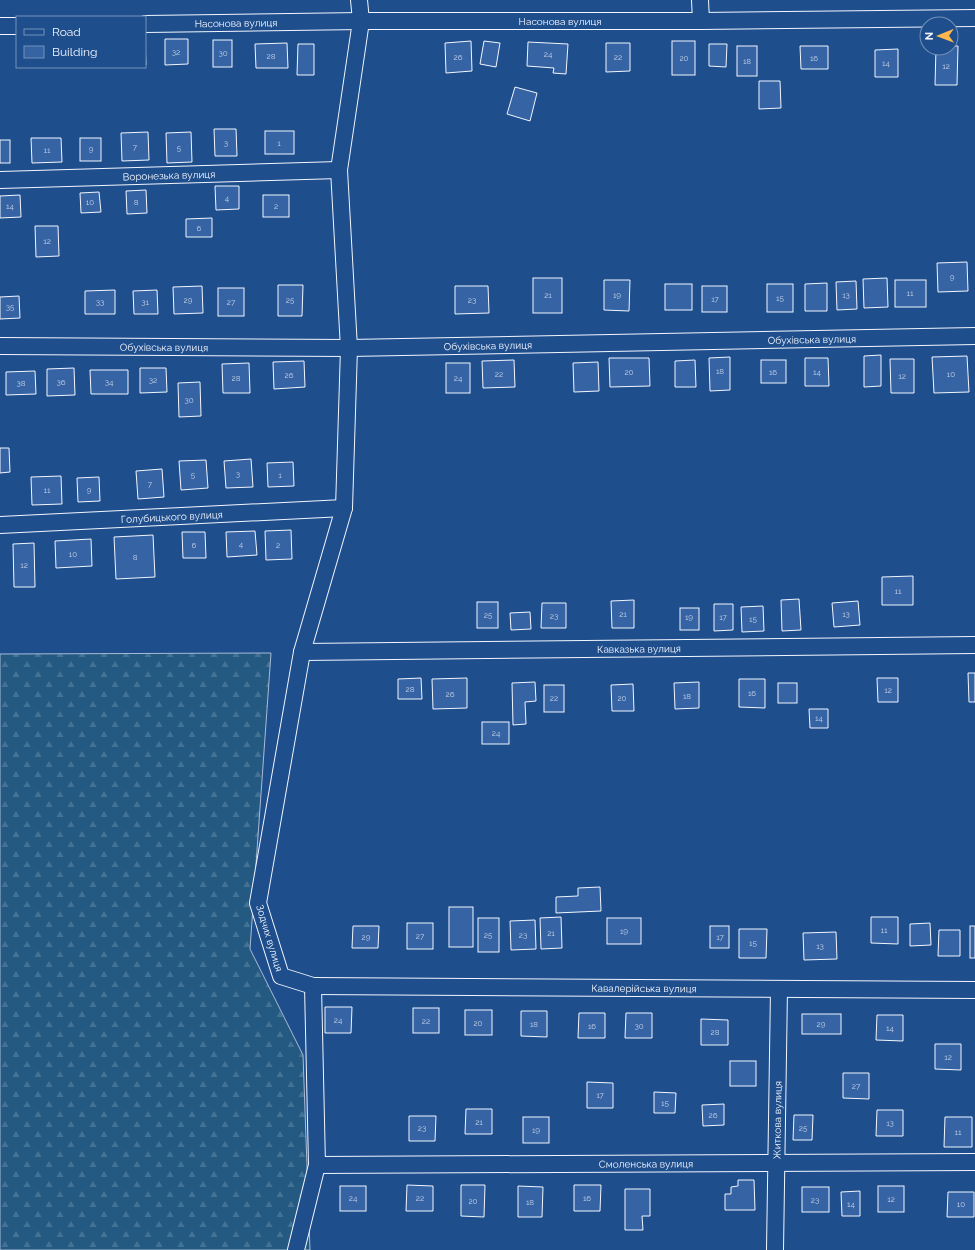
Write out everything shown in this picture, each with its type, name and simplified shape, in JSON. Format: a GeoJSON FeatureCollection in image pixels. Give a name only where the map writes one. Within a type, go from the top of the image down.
{"type":"FeatureCollection","features":[{"type":"Feature","properties":{"kind":"street"},"geometry":{"type":"LineString","coordinates":[[302,652],[344,508],[349,348],[339,170],[361,21],[359,0]]}},
{"type":"Feature","properties":{"kind":"street"},"geometry":{"type":"LineString","coordinates":[[700,0],[701,21]]}},
{"type":"Feature","properties":{"kind":"street","name":"Насонова вулиця"},"geometry":{"type":"LineString","coordinates":[[146,24],[361,21],[701,21],[975,18]]}},
{"type":"Feature","properties":{"kind":"street"},"geometry":{"type":"LineString","coordinates":[[0,26],[16,26]]}},
{"type":"Feature","properties":{"kind":"street","name":"Воронезька вулиця"},"geometry":{"type":"LineString","coordinates":[[0,180],[339,170]]}},
{"type":"Feature","properties":{"kind":"street","name":"Обухівська вулиця"},"geometry":{"type":"LineString","coordinates":[[0,346],[349,348],[975,336]]}},
{"type":"Feature","properties":{"kind":"street","name":"Голубицького вулиця"},"geometry":{"type":"LineString","coordinates":[[0,525],[344,508]]}},
{"type":"Feature","properties":{"kind":"street","name":"Кавказька вулиця"},"geometry":{"type":"LineString","coordinates":[[302,652],[975,645]]}},
{"type":"Feature","properties":{"kind":"street","name":"Зодчих вулиця"},"geometry":{"type":"LineString","coordinates":[[302,652],[258,903],[281,976],[313,986]]}},
{"type":"Feature","properties":{"kind":"street"},"geometry":{"type":"LineString","coordinates":[[296,1250],[317,1165],[313,986]]}},
{"type":"Feature","properties":{"kind":"street","name":"Кавалерійська вулиця"},"geometry":{"type":"LineString","coordinates":[[313,986],[975,990]]}},
{"type":"Feature","properties":{"kind":"street","name":"Житкова вулиця"},"geometry":{"type":"LineString","coordinates":[[775,1250],[779,989]]}},
{"type":"Feature","properties":{"kind":"street","name":"Смоленська вулиця"},"geometry":{"type":"LineString","coordinates":[[317,1165],[975,1162]]}},
{"type":"Feature","properties":{"kind":"green space"},"geometry":{"type":"Polygon","coordinates":[[[271,653],[250,949],[303,1055],[310,1250],[0,1250],[0,654],[271,653]]]}},
{"type":"Feature","properties":{"kind":"building"},"geometry":{"type":"Polygon","coordinates":[[[165,39],[188,39],[188,64],[165,65],[165,39]]]}},
{"type":"Feature","properties":{"kind":"building"},"geometry":{"type":"Polygon","coordinates":[[[213,40],[232,40],[232,67],[213,67],[213,40]]]}},
{"type":"Feature","properties":{"kind":"building"},"geometry":{"type":"Polygon","coordinates":[[[471,41],[472,71],[446,73],[445,43],[471,41]]]}},
{"type":"Feature","properties":{"kind":"building"},"geometry":{"type":"Polygon","coordinates":[[[484,41],[500,43],[496,67],[480,64],[484,41]]]}},
{"type":"Feature","properties":{"kind":"building"},"geometry":{"type":"Polygon","coordinates":[[[672,41],[695,41],[695,75],[672,75],[672,41]]]}},
{"type":"Feature","properties":{"kind":"building"},"geometry":{"type":"Polygon","coordinates":[[[528,42],[568,44],[566,74],[553,73],[554,68],[527,66],[528,42]]]}},
{"type":"Feature","properties":{"kind":"building"},"geometry":{"type":"Polygon","coordinates":[[[287,43],[288,68],[256,68],[255,44],[287,43]]]}},
{"type":"Feature","properties":{"kind":"building"},"geometry":{"type":"Polygon","coordinates":[[[606,43],[630,43],[630,71],[606,72],[606,43]]]}},
{"type":"Feature","properties":{"kind":"building"},"geometry":{"type":"Polygon","coordinates":[[[298,44],[314,44],[314,75],[297,75],[298,44]]]}},
{"type":"Feature","properties":{"kind":"building"},"geometry":{"type":"Polygon","coordinates":[[[709,44],[727,44],[726,67],[709,66],[709,44]]]}},
{"type":"Feature","properties":{"kind":"building"},"geometry":{"type":"Polygon","coordinates":[[[737,46],[757,46],[757,76],[737,76],[737,46]]]}},
{"type":"Feature","properties":{"kind":"building"},"geometry":{"type":"Polygon","coordinates":[[[800,46],[828,46],[828,69],[801,69],[800,46]]]}},
{"type":"Feature","properties":{"kind":"building"},"geometry":{"type":"Polygon","coordinates":[[[898,49],[898,77],[875,77],[875,50],[898,49]]]}},
{"type":"Feature","properties":{"kind":"building"},"geometry":{"type":"Polygon","coordinates":[[[936,56],[958,56],[957,85],[935,85],[936,56]]]}},
{"type":"Feature","properties":{"kind":"building"},"geometry":{"type":"Polygon","coordinates":[[[759,81],[780,81],[781,108],[759,109],[759,81]]]}},
{"type":"Feature","properties":{"kind":"building"},"geometry":{"type":"Polygon","coordinates":[[[515,87],[537,93],[530,121],[507,114],[515,87]]]}},
{"type":"Feature","properties":{"kind":"building"},"geometry":{"type":"Polygon","coordinates":[[[214,129],[236,129],[237,156],[215,156],[214,129]]]}},
{"type":"Feature","properties":{"kind":"building"},"geometry":{"type":"Polygon","coordinates":[[[265,131],[294,131],[294,154],[265,154],[265,131]]]}},
{"type":"Feature","properties":{"kind":"building"},"geometry":{"type":"Polygon","coordinates":[[[148,132],[149,160],[122,161],[121,133],[148,132]]]}},
{"type":"Feature","properties":{"kind":"building"},"geometry":{"type":"Polygon","coordinates":[[[191,132],[192,162],[167,163],[166,133],[191,132]]]}},
{"type":"Feature","properties":{"kind":"building"},"geometry":{"type":"Polygon","coordinates":[[[31,138],[61,138],[62,162],[32,163],[31,138]]]}},
{"type":"Feature","properties":{"kind":"building"},"geometry":{"type":"Polygon","coordinates":[[[80,138],[101,138],[101,161],[80,161],[80,138]]]}},
{"type":"Feature","properties":{"kind":"building"},"geometry":{"type":"Polygon","coordinates":[[[0,140],[10,140],[10,163],[0,163],[0,140]]]}},
{"type":"Feature","properties":{"kind":"building"},"geometry":{"type":"Polygon","coordinates":[[[215,186],[239,186],[239,209],[216,210],[215,186]]]}},
{"type":"Feature","properties":{"kind":"building"},"geometry":{"type":"Polygon","coordinates":[[[146,190],[147,213],[127,214],[126,191],[146,190]]]}},
{"type":"Feature","properties":{"kind":"building"},"geometry":{"type":"Polygon","coordinates":[[[99,192],[101,212],[81,213],[80,193],[99,192]]]}},
{"type":"Feature","properties":{"kind":"building"},"geometry":{"type":"Polygon","coordinates":[[[20,195],[21,217],[0,218],[0,196],[20,195]]]}},
{"type":"Feature","properties":{"kind":"building"},"geometry":{"type":"Polygon","coordinates":[[[263,195],[289,195],[289,217],[263,217],[263,195]]]}},
{"type":"Feature","properties":{"kind":"building"},"geometry":{"type":"Polygon","coordinates":[[[212,218],[212,237],[186,237],[186,219],[212,218]]]}},
{"type":"Feature","properties":{"kind":"building"},"geometry":{"type":"Polygon","coordinates":[[[35,226],[58,226],[59,256],[36,257],[35,226]]]}},
{"type":"Feature","properties":{"kind":"building"},"geometry":{"type":"Polygon","coordinates":[[[967,262],[968,291],[938,292],[937,263],[967,262]]]}},
{"type":"Feature","properties":{"kind":"building"},"geometry":{"type":"Polygon","coordinates":[[[533,278],[562,278],[562,313],[533,313],[533,278]]]}},
{"type":"Feature","properties":{"kind":"building"},"geometry":{"type":"Polygon","coordinates":[[[887,278],[888,307],[864,308],[863,279],[887,278]]]}},
{"type":"Feature","properties":{"kind":"building"},"geometry":{"type":"Polygon","coordinates":[[[604,280],[630,280],[629,311],[604,310],[604,280]]]}},
{"type":"Feature","properties":{"kind":"building"},"geometry":{"type":"Polygon","coordinates":[[[895,280],[926,280],[926,307],[895,307],[895,280]]]}},
{"type":"Feature","properties":{"kind":"building"},"geometry":{"type":"Polygon","coordinates":[[[856,281],[857,309],[837,310],[836,282],[856,281]]]}},
{"type":"Feature","properties":{"kind":"building"},"geometry":{"type":"Polygon","coordinates":[[[827,283],[827,311],[805,311],[805,284],[827,283]]]}},
{"type":"Feature","properties":{"kind":"building"},"geometry":{"type":"Polygon","coordinates":[[[665,284],[692,284],[692,310],[665,310],[665,284]]]}},
{"type":"Feature","properties":{"kind":"building"},"geometry":{"type":"Polygon","coordinates":[[[767,284],[793,284],[793,312],[767,312],[767,284]]]}},
{"type":"Feature","properties":{"kind":"building"},"geometry":{"type":"Polygon","coordinates":[[[278,285],[303,285],[302,316],[278,316],[278,285]]]}},
{"type":"Feature","properties":{"kind":"building"},"geometry":{"type":"Polygon","coordinates":[[[202,286],[203,313],[174,314],[173,287],[202,286]]]}},
{"type":"Feature","properties":{"kind":"building"},"geometry":{"type":"Polygon","coordinates":[[[455,286],[488,286],[489,313],[455,314],[455,286]]]}},
{"type":"Feature","properties":{"kind":"building"},"geometry":{"type":"Polygon","coordinates":[[[702,286],[727,286],[727,312],[702,312],[702,286]]]}},
{"type":"Feature","properties":{"kind":"building"},"geometry":{"type":"Polygon","coordinates":[[[218,288],[244,288],[244,316],[218,316],[218,288]]]}},
{"type":"Feature","properties":{"kind":"building"},"geometry":{"type":"Polygon","coordinates":[[[115,290],[115,314],[85,314],[85,291],[115,290]]]}},
{"type":"Feature","properties":{"kind":"building"},"geometry":{"type":"Polygon","coordinates":[[[157,290],[158,314],[134,314],[133,291],[157,290]]]}},
{"type":"Feature","properties":{"kind":"building"},"geometry":{"type":"Polygon","coordinates":[[[19,296],[20,318],[0,319],[0,297],[19,296]]]}},
{"type":"Feature","properties":{"kind":"building"},"geometry":{"type":"Polygon","coordinates":[[[881,355],[881,386],[864,387],[864,356],[881,355]]]}},
{"type":"Feature","properties":{"kind":"building"},"geometry":{"type":"Polygon","coordinates":[[[967,356],[969,392],[934,393],[932,357],[967,356]]]}},
{"type":"Feature","properties":{"kind":"building"},"geometry":{"type":"Polygon","coordinates":[[[730,357],[730,390],[710,391],[709,358],[730,357]]]}},
{"type":"Feature","properties":{"kind":"building"},"geometry":{"type":"Polygon","coordinates":[[[609,358],[649,358],[650,386],[610,387],[609,358]]]}},
{"type":"Feature","properties":{"kind":"building"},"geometry":{"type":"Polygon","coordinates":[[[805,358],[828,358],[829,386],[805,386],[805,358]]]}},
{"type":"Feature","properties":{"kind":"building"},"geometry":{"type":"Polygon","coordinates":[[[890,359],[914,359],[914,393],[891,393],[890,359]]]}},
{"type":"Feature","properties":{"kind":"building"},"geometry":{"type":"Polygon","coordinates":[[[514,360],[515,387],[483,388],[482,361],[514,360]]]}},
{"type":"Feature","properties":{"kind":"building"},"geometry":{"type":"Polygon","coordinates":[[[695,360],[696,387],[675,387],[675,361],[695,360]]]}},
{"type":"Feature","properties":{"kind":"building"},"geometry":{"type":"Polygon","coordinates":[[[761,360],[786,360],[786,383],[761,383],[761,360]]]}},
{"type":"Feature","properties":{"kind":"building"},"geometry":{"type":"Polygon","coordinates":[[[304,361],[305,387],[274,389],[273,362],[304,361]]]}},
{"type":"Feature","properties":{"kind":"building"},"geometry":{"type":"Polygon","coordinates":[[[598,362],[599,391],[574,392],[573,363],[598,362]]]}},
{"type":"Feature","properties":{"kind":"building"},"geometry":{"type":"Polygon","coordinates":[[[249,363],[250,393],[223,393],[222,364],[249,363]]]}},
{"type":"Feature","properties":{"kind":"building"},"geometry":{"type":"Polygon","coordinates":[[[446,363],[470,363],[470,393],[446,393],[446,363]]]}},
{"type":"Feature","properties":{"kind":"building"},"geometry":{"type":"Polygon","coordinates":[[[74,368],[75,395],[47,396],[47,369],[74,368]]]}},
{"type":"Feature","properties":{"kind":"building"},"geometry":{"type":"Polygon","coordinates":[[[140,368],[166,368],[167,392],[140,393],[140,368]]]}},
{"type":"Feature","properties":{"kind":"building"},"geometry":{"type":"Polygon","coordinates":[[[90,370],[128,370],[128,394],[91,394],[90,370]]]}},
{"type":"Feature","properties":{"kind":"building"},"geometry":{"type":"Polygon","coordinates":[[[35,371],[36,394],[6,395],[6,372],[35,371]]]}},
{"type":"Feature","properties":{"kind":"building"},"geometry":{"type":"Polygon","coordinates":[[[200,382],[201,416],[179,417],[178,383],[200,382]]]}},
{"type":"Feature","properties":{"kind":"building"},"geometry":{"type":"Polygon","coordinates":[[[0,448],[9,448],[10,472],[0,473],[0,448]]]}},
{"type":"Feature","properties":{"kind":"building"},"geometry":{"type":"Polygon","coordinates":[[[251,459],[253,487],[226,488],[224,461],[251,459]]]}},
{"type":"Feature","properties":{"kind":"building"},"geometry":{"type":"Polygon","coordinates":[[[206,460],[208,488],[181,490],[179,461],[206,460]]]}},
{"type":"Feature","properties":{"kind":"building"},"geometry":{"type":"Polygon","coordinates":[[[293,462],[294,486],[268,487],[267,463],[293,462]]]}},
{"type":"Feature","properties":{"kind":"building"},"geometry":{"type":"Polygon","coordinates":[[[162,469],[164,497],[138,499],[136,471],[162,469]]]}},
{"type":"Feature","properties":{"kind":"building"},"geometry":{"type":"Polygon","coordinates":[[[61,476],[62,504],[32,505],[31,477],[61,476]]]}},
{"type":"Feature","properties":{"kind":"building"},"geometry":{"type":"Polygon","coordinates":[[[99,477],[100,501],[78,502],[77,478],[99,477]]]}},
{"type":"Feature","properties":{"kind":"building"},"geometry":{"type":"Polygon","coordinates":[[[291,530],[292,559],[266,560],[265,531],[291,530]]]}},
{"type":"Feature","properties":{"kind":"building"},"geometry":{"type":"Polygon","coordinates":[[[255,531],[257,555],[227,557],[226,532],[255,531]]]}},
{"type":"Feature","properties":{"kind":"building"},"geometry":{"type":"Polygon","coordinates":[[[182,532],[205,532],[206,558],[183,558],[182,532]]]}},
{"type":"Feature","properties":{"kind":"building"},"geometry":{"type":"Polygon","coordinates":[[[153,535],[155,577],[116,579],[114,537],[153,535]]]}},
{"type":"Feature","properties":{"kind":"building"},"geometry":{"type":"Polygon","coordinates":[[[91,539],[92,566],[56,568],[55,541],[91,539]]]}},
{"type":"Feature","properties":{"kind":"building"},"geometry":{"type":"Polygon","coordinates":[[[34,543],[35,587],[14,587],[13,544],[34,543]]]}},
{"type":"Feature","properties":{"kind":"building"},"geometry":{"type":"Polygon","coordinates":[[[913,576],[913,605],[882,605],[882,577],[913,576]]]}},
{"type":"Feature","properties":{"kind":"building"},"geometry":{"type":"Polygon","coordinates":[[[799,599],[801,630],[782,631],[781,600],[799,599]]]}},
{"type":"Feature","properties":{"kind":"building"},"geometry":{"type":"Polygon","coordinates":[[[634,600],[634,628],[612,628],[611,601],[634,600]]]}},
{"type":"Feature","properties":{"kind":"building"},"geometry":{"type":"Polygon","coordinates":[[[858,601],[860,625],[834,627],[832,603],[858,601]]]}},
{"type":"Feature","properties":{"kind":"building"},"geometry":{"type":"Polygon","coordinates":[[[477,602],[498,602],[498,628],[477,628],[477,602]]]}},
{"type":"Feature","properties":{"kind":"building"},"geometry":{"type":"Polygon","coordinates":[[[542,603],[566,603],[566,628],[541,628],[542,603]]]}},
{"type":"Feature","properties":{"kind":"building"},"geometry":{"type":"Polygon","coordinates":[[[714,604],[733,604],[733,630],[714,631],[714,604]]]}},
{"type":"Feature","properties":{"kind":"building"},"geometry":{"type":"Polygon","coordinates":[[[763,606],[764,631],[742,632],[741,607],[763,606]]]}},
{"type":"Feature","properties":{"kind":"building"},"geometry":{"type":"Polygon","coordinates":[[[680,608],[699,608],[699,630],[680,630],[680,608]]]}},
{"type":"Feature","properties":{"kind":"building"},"geometry":{"type":"Polygon","coordinates":[[[530,612],[531,629],[511,630],[510,613],[530,612]]]}},
{"type":"Feature","properties":{"kind":"building"},"geometry":{"type":"Polygon","coordinates":[[[968,673],[975,673],[975,702],[969,702],[968,673]]]}},
{"type":"Feature","properties":{"kind":"building"},"geometry":{"type":"Polygon","coordinates":[[[421,678],[422,699],[398,699],[398,679],[421,678]]]}},
{"type":"Feature","properties":{"kind":"building"},"geometry":{"type":"Polygon","coordinates":[[[467,678],[467,708],[433,709],[432,679],[467,678]]]}},
{"type":"Feature","properties":{"kind":"building"},"geometry":{"type":"Polygon","coordinates":[[[877,678],[898,678],[898,702],[878,702],[877,678]]]}},
{"type":"Feature","properties":{"kind":"building"},"geometry":{"type":"Polygon","coordinates":[[[739,679],[765,679],[765,708],[739,707],[739,679]]]}},
{"type":"Feature","properties":{"kind":"building"},"geometry":{"type":"Polygon","coordinates":[[[535,682],[536,701],[525,702],[526,724],[513,725],[512,683],[535,682]]]}},
{"type":"Feature","properties":{"kind":"building"},"geometry":{"type":"Polygon","coordinates":[[[699,682],[699,708],[675,709],[674,683],[699,682]]]}},
{"type":"Feature","properties":{"kind":"building"},"geometry":{"type":"Polygon","coordinates":[[[778,683],[797,683],[797,703],[778,703],[778,683]]]}},
{"type":"Feature","properties":{"kind":"building"},"geometry":{"type":"Polygon","coordinates":[[[633,684],[634,711],[612,711],[611,685],[633,684]]]}},
{"type":"Feature","properties":{"kind":"building"},"geometry":{"type":"Polygon","coordinates":[[[544,685],[564,685],[564,712],[544,712],[544,685]]]}},
{"type":"Feature","properties":{"kind":"building"},"geometry":{"type":"Polygon","coordinates":[[[809,709],[828,709],[828,728],[810,728],[809,709]]]}},
{"type":"Feature","properties":{"kind":"building"},"geometry":{"type":"Polygon","coordinates":[[[482,722],[509,722],[509,744],[482,744],[482,722]]]}},
{"type":"Feature","properties":{"kind":"building"},"geometry":{"type":"Polygon","coordinates":[[[600,887],[601,911],[556,913],[556,897],[578,896],[578,888],[600,887]]]}},
{"type":"Feature","properties":{"kind":"building"},"geometry":{"type":"Polygon","coordinates":[[[449,907],[473,907],[473,947],[449,947],[449,907]]]}},
{"type":"Feature","properties":{"kind":"building"},"geometry":{"type":"Polygon","coordinates":[[[561,917],[562,948],[541,949],[540,918],[561,917]]]}},
{"type":"Feature","properties":{"kind":"building"},"geometry":{"type":"Polygon","coordinates":[[[871,917],[898,917],[898,944],[871,943],[871,917]]]}},
{"type":"Feature","properties":{"kind":"building"},"geometry":{"type":"Polygon","coordinates":[[[478,918],[499,918],[499,952],[478,952],[478,918]]]}},
{"type":"Feature","properties":{"kind":"building"},"geometry":{"type":"Polygon","coordinates":[[[607,918],[641,918],[641,944],[607,944],[607,918]]]}},
{"type":"Feature","properties":{"kind":"building"},"geometry":{"type":"Polygon","coordinates":[[[535,920],[536,949],[511,950],[510,921],[535,920]]]}},
{"type":"Feature","properties":{"kind":"building"},"geometry":{"type":"Polygon","coordinates":[[[407,923],[433,923],[433,949],[407,949],[407,923]]]}},
{"type":"Feature","properties":{"kind":"building"},"geometry":{"type":"Polygon","coordinates":[[[930,923],[931,945],[910,946],[910,924],[930,923]]]}},
{"type":"Feature","properties":{"kind":"building"},"geometry":{"type":"Polygon","coordinates":[[[353,926],[379,926],[378,948],[352,948],[353,926]]]}},
{"type":"Feature","properties":{"kind":"building"},"geometry":{"type":"Polygon","coordinates":[[[710,926],[729,926],[729,948],[710,948],[710,926]]]}},
{"type":"Feature","properties":{"kind":"building"},"geometry":{"type":"Polygon","coordinates":[[[970,926],[975,926],[975,958],[970,958],[970,926]]]}},
{"type":"Feature","properties":{"kind":"building"},"geometry":{"type":"Polygon","coordinates":[[[739,929],[767,929],[766,958],[739,958],[739,929]]]}},
{"type":"Feature","properties":{"kind":"building"},"geometry":{"type":"Polygon","coordinates":[[[939,930],[960,930],[960,956],[938,956],[939,930]]]}},
{"type":"Feature","properties":{"kind":"building"},"geometry":{"type":"Polygon","coordinates":[[[836,932],[837,959],[804,960],[803,933],[836,932]]]}},
{"type":"Feature","properties":{"kind":"building"},"geometry":{"type":"Polygon","coordinates":[[[325,1007],[352,1007],[351,1033],[325,1033],[325,1007]]]}},
{"type":"Feature","properties":{"kind":"building"},"geometry":{"type":"Polygon","coordinates":[[[413,1008],[439,1008],[439,1033],[413,1033],[413,1008]]]}},
{"type":"Feature","properties":{"kind":"building"},"geometry":{"type":"Polygon","coordinates":[[[465,1010],[492,1010],[492,1035],[465,1035],[465,1010]]]}},
{"type":"Feature","properties":{"kind":"building"},"geometry":{"type":"Polygon","coordinates":[[[521,1011],[547,1011],[547,1037],[521,1036],[521,1011]]]}},
{"type":"Feature","properties":{"kind":"building"},"geometry":{"type":"Polygon","coordinates":[[[579,1013],[605,1013],[605,1038],[578,1038],[579,1013]]]}},
{"type":"Feature","properties":{"kind":"building"},"geometry":{"type":"Polygon","coordinates":[[[626,1013],[652,1013],[652,1038],[625,1038],[626,1013]]]}},
{"type":"Feature","properties":{"kind":"building"},"geometry":{"type":"Polygon","coordinates":[[[802,1014],[841,1014],[841,1034],[802,1034],[802,1014]]]}},
{"type":"Feature","properties":{"kind":"building"},"geometry":{"type":"Polygon","coordinates":[[[877,1015],[903,1015],[903,1041],[876,1040],[877,1015]]]}},
{"type":"Feature","properties":{"kind":"building"},"geometry":{"type":"Polygon","coordinates":[[[701,1019],[728,1020],[728,1045],[701,1045],[701,1019]]]}},
{"type":"Feature","properties":{"kind":"building"},"geometry":{"type":"Polygon","coordinates":[[[935,1044],[961,1044],[961,1070],[935,1069],[935,1044]]]}},
{"type":"Feature","properties":{"kind":"building"},"geometry":{"type":"Polygon","coordinates":[[[730,1061],[756,1061],[756,1086],[730,1086],[730,1061]]]}},
{"type":"Feature","properties":{"kind":"building"},"geometry":{"type":"Polygon","coordinates":[[[843,1073],[869,1073],[869,1099],[843,1098],[843,1073]]]}},
{"type":"Feature","properties":{"kind":"building"},"geometry":{"type":"Polygon","coordinates":[[[587,1082],[613,1083],[613,1108],[587,1108],[587,1082]]]}},
{"type":"Feature","properties":{"kind":"building"},"geometry":{"type":"Polygon","coordinates":[[[654,1092],[676,1093],[675,1113],[654,1113],[654,1092]]]}},
{"type":"Feature","properties":{"kind":"building"},"geometry":{"type":"Polygon","coordinates":[[[724,1104],[724,1125],[703,1126],[702,1105],[724,1104]]]}},
{"type":"Feature","properties":{"kind":"building"},"geometry":{"type":"Polygon","coordinates":[[[466,1109],[492,1109],[492,1134],[465,1134],[466,1109]]]}},
{"type":"Feature","properties":{"kind":"building"},"geometry":{"type":"Polygon","coordinates":[[[877,1110],[903,1110],[903,1136],[876,1136],[877,1110]]]}},
{"type":"Feature","properties":{"kind":"building"},"geometry":{"type":"Polygon","coordinates":[[[794,1115],[813,1115],[812,1140],[793,1140],[794,1115]]]}},
{"type":"Feature","properties":{"kind":"building"},"geometry":{"type":"Polygon","coordinates":[[[409,1116],[436,1116],[435,1141],[409,1141],[409,1116]]]}},
{"type":"Feature","properties":{"kind":"building"},"geometry":{"type":"Polygon","coordinates":[[[523,1117],[549,1117],[549,1143],[523,1143],[523,1117]]]}},
{"type":"Feature","properties":{"kind":"building"},"geometry":{"type":"Polygon","coordinates":[[[945,1117],[972,1117],[972,1147],[944,1147],[945,1117]]]}},
{"type":"Feature","properties":{"kind":"building"},"geometry":{"type":"Polygon","coordinates":[[[738,1180],[754,1180],[755,1210],[725,1210],[725,1194],[731,1194],[731,1187],[738,1186],[738,1180]]]}},
{"type":"Feature","properties":{"kind":"building"},"geometry":{"type":"Polygon","coordinates":[[[407,1185],[433,1186],[433,1211],[406,1211],[407,1185]]]}},
{"type":"Feature","properties":{"kind":"building"},"geometry":{"type":"Polygon","coordinates":[[[461,1185],[485,1185],[484,1217],[461,1216],[461,1185]]]}},
{"type":"Feature","properties":{"kind":"building"},"geometry":{"type":"Polygon","coordinates":[[[574,1185],[601,1185],[600,1211],[574,1211],[574,1185]]]}},
{"type":"Feature","properties":{"kind":"building"},"geometry":{"type":"Polygon","coordinates":[[[340,1186],[366,1186],[366,1211],[340,1211],[340,1186]]]}},
{"type":"Feature","properties":{"kind":"building"},"geometry":{"type":"Polygon","coordinates":[[[518,1186],[543,1187],[542,1217],[518,1217],[518,1186]]]}},
{"type":"Feature","properties":{"kind":"building"},"geometry":{"type":"Polygon","coordinates":[[[878,1186],[904,1186],[904,1212],[878,1212],[878,1186]]]}},
{"type":"Feature","properties":{"kind":"building"},"geometry":{"type":"Polygon","coordinates":[[[802,1187],[829,1187],[829,1212],[802,1212],[802,1187]]]}},
{"type":"Feature","properties":{"kind":"building"},"geometry":{"type":"Polygon","coordinates":[[[625,1189],[650,1189],[650,1216],[642,1216],[643,1230],[625,1230],[625,1189]]]}},
{"type":"Feature","properties":{"kind":"building"},"geometry":{"type":"Polygon","coordinates":[[[860,1191],[860,1216],[842,1216],[841,1192],[860,1191]]]}},
{"type":"Feature","properties":{"kind":"building"},"geometry":{"type":"Polygon","coordinates":[[[948,1192],[974,1192],[974,1217],[947,1217],[948,1192]]]}}]}
